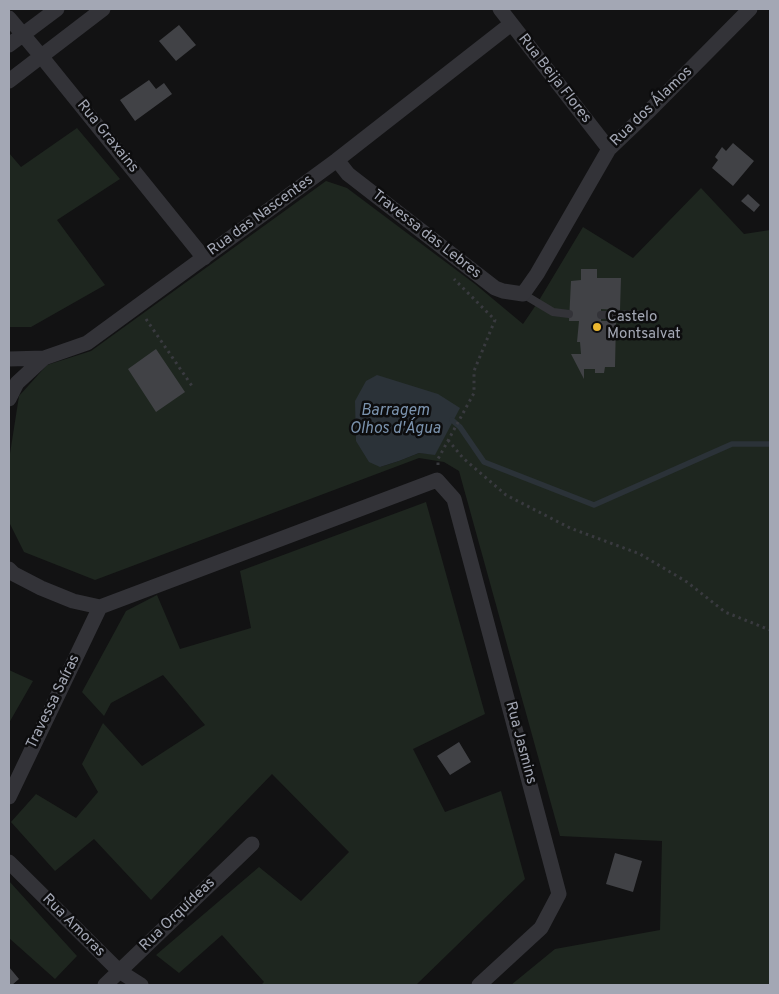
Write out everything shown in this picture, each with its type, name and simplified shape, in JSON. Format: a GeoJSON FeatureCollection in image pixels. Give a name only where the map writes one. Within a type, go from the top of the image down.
{"type":"FeatureCollection","features":[{"type":"Feature","properties":{"kind":"street"},"geometry":{"type":"LineString","coordinates":[[9,45],[56,9]]}},
{"type":"Feature","properties":{"kind":"street"},"geometry":{"type":"LineString","coordinates":[[9,82],[103,9]]}},
{"type":"Feature","properties":{"kind":"street","name":"Rua Beija Flores"},"geometry":{"type":"LineString","coordinates":[[500,9],[609,149]]}},
{"type":"Feature","properties":{"kind":"street","name":"Rua dos Álamos"},"geometry":{"type":"LineString","coordinates":[[523,294],[537,274],[609,149],[750,9]]}},
{"type":"Feature","properties":{"kind":"street","name":"Rua Graxains"},"geometry":{"type":"LineString","coordinates":[[9,18],[204,258]]}},
{"type":"Feature","properties":{"kind":"street","name":"Rua das Nascentes"},"geometry":{"type":"LineString","coordinates":[[9,399],[17,383],[44,358],[87,343],[337,160],[511,24]]}},
{"type":"Feature","properties":{"kind":"street","name":"Travessa das Lebres"},"geometry":{"type":"LineString","coordinates":[[337,160],[348,174],[495,288],[523,294]]}},
{"type":"Feature","properties":{"kind":"street"},"geometry":{"type":"LineString","coordinates":[[9,359],[44,358]]}},
{"type":"Feature","properties":{"kind":"street"},"geometry":{"type":"LineString","coordinates":[[9,569],[14,574],[41,588],[73,601],[100,607],[437,480]]}},
{"type":"Feature","properties":{"kind":"street","name":"Rua Jasmins"},"geometry":{"type":"LineString","coordinates":[[437,480],[454,498],[559,894],[541,928],[479,985]]}},
{"type":"Feature","properties":{"kind":"street","name":"Travessa Saíras"},"geometry":{"type":"LineString","coordinates":[[9,796],[100,607]]}},
{"type":"Feature","properties":{"kind":"street","name":"Rua Orquídeas"},"geometry":{"type":"LineString","coordinates":[[105,985],[252,844]]}},
{"type":"Feature","properties":{"kind":"street","name":"Rua Amoras"},"geometry":{"type":"LineString","coordinates":[[9,862],[119,971],[141,985]]}},
{"type":"Feature","properties":{"kind":"lane"},"geometry":{"type":"LineString","coordinates":[[523,294],[554,312],[569,314]]}},
{"type":"Feature","properties":{"kind":"lane"},"geometry":{"type":"LineString","coordinates":[[601,315],[636,314]]}},
{"type":"Feature","properties":{"kind":"path"},"geometry":{"type":"LineString","coordinates":[[437,480],[438,459],[474,393],[474,371],[495,320],[453,278],[456,259]]}},
{"type":"Feature","properties":{"kind":"path"},"geometry":{"type":"LineString","coordinates":[[138,306],[192,386]]}},
{"type":"Feature","properties":{"kind":"path"},"geometry":{"type":"LineString","coordinates":[[448,440],[463,458],[506,495],[570,528],[640,554],[687,582],[725,612],[770,630]]}},
{"type":"Feature","properties":{"kind":"shaded area"},"geometry":{"type":"Polygon","coordinates":[[[77,128],[120,179],[57,220],[105,285],[31,327],[9,327],[9,153],[21,167],[77,128]]]}},
{"type":"Feature","properties":{"kind":"shaded area"},"geometry":{"type":"Polygon","coordinates":[[[326,181],[347,188],[475,284],[523,324],[583,227],[633,258],[701,188],[744,234],[770,230],[770,985],[511,985],[555,949],[660,930],[662,841],[560,836],[459,471],[444,462],[419,458],[95,580],[24,552],[9,522],[9,460],[19,396],[47,365],[91,351],[326,181]],[[459,408],[380,467],[419,453],[435,454],[459,408]]]}},
{"type":"Feature","properties":{"kind":"shaded area"},"geometry":{"type":"Polygon","coordinates":[[[426,502],[485,714],[413,749],[445,812],[501,791],[525,879],[416,985],[261,985],[264,982],[222,935],[179,973],[156,955],[259,867],[301,901],[349,852],[272,774],[151,900],[94,839],[55,871],[11,822],[36,794],[76,818],[98,792],[82,764],[103,723],[142,766],[205,725],[163,675],[111,703],[104,716],[82,692],[126,611],[157,595],[180,649],[251,628],[240,571],[426,502]]]}},
{"type":"Feature","properties":{"kind":"shaded area"},"geometry":{"type":"Polygon","coordinates":[[[9,670],[33,681],[9,723],[9,670]]]}},
{"type":"Feature","properties":{"kind":"shaded area"},"geometry":{"type":"Polygon","coordinates":[[[9,881],[77,956],[55,979],[9,938],[9,881]]]}},
{"type":"Feature","properties":{"kind":"water","name":"Barragem Olhos d'Água"},"geometry":{"type":"Polygon","coordinates":[[[377,375],[438,394],[460,408],[435,455],[419,453],[380,467],[369,462],[356,441],[355,401],[366,381],[377,375]]]}},
{"type":"Feature","properties":{"kind":"building"},"geometry":{"type":"Polygon","coordinates":[[[179,25],[196,45],[176,61],[159,41],[179,25]]]}},
{"type":"Feature","properties":{"kind":"building"},"geometry":{"type":"Polygon","coordinates":[[[149,80],[156,89],[164,83],[172,94],[135,121],[120,100],[149,80]]]}},
{"type":"Feature","properties":{"kind":"building"},"geometry":{"type":"Polygon","coordinates":[[[733,143],[754,161],[733,186],[712,168],[718,160],[715,157],[722,147],[726,151],[733,143]]]}},
{"type":"Feature","properties":{"kind":"building"},"geometry":{"type":"Polygon","coordinates":[[[748,194],[760,205],[754,212],[741,201],[748,194]]]}},
{"type":"Feature","properties":{"kind":"building","name":"Castelo Montsalvat"},"geometry":{"type":"Polygon","coordinates":[[[581,269],[597,269],[597,278],[621,278],[620,310],[601,309],[601,321],[616,321],[615,367],[605,367],[604,373],[595,373],[595,369],[584,369],[584,379],[571,354],[581,354],[580,342],[577,342],[579,321],[569,321],[571,281],[581,280],[581,269]]]}},
{"type":"Feature","properties":{"kind":"building"},"geometry":{"type":"Polygon","coordinates":[[[156,349],[185,392],[156,412],[128,369],[156,349]]]}},
{"type":"Feature","properties":{"kind":"building"},"geometry":{"type":"Polygon","coordinates":[[[459,742],[471,762],[450,775],[437,756],[459,742]]]}},
{"type":"Feature","properties":{"kind":"building"},"geometry":{"type":"Polygon","coordinates":[[[615,853],[642,861],[633,892],[606,884],[615,853]]]}},
{"type":"Feature","properties":{"kind":"building"},"geometry":{"type":"Polygon","coordinates":[[[9,967],[19,979],[12,985],[9,985],[9,967]]]}},
{"type":"Feature","properties":{"kind":"waterway"},"geometry":{"type":"LineString","coordinates":[[452,420],[460,427],[484,462],[594,505],[732,444],[770,444]]}},
{"type":"Feature","properties":{"kind":"place","name":"Castelo Montsalvat"},"geometry":{"type":"Point","coordinates":[597,327]}}]}
